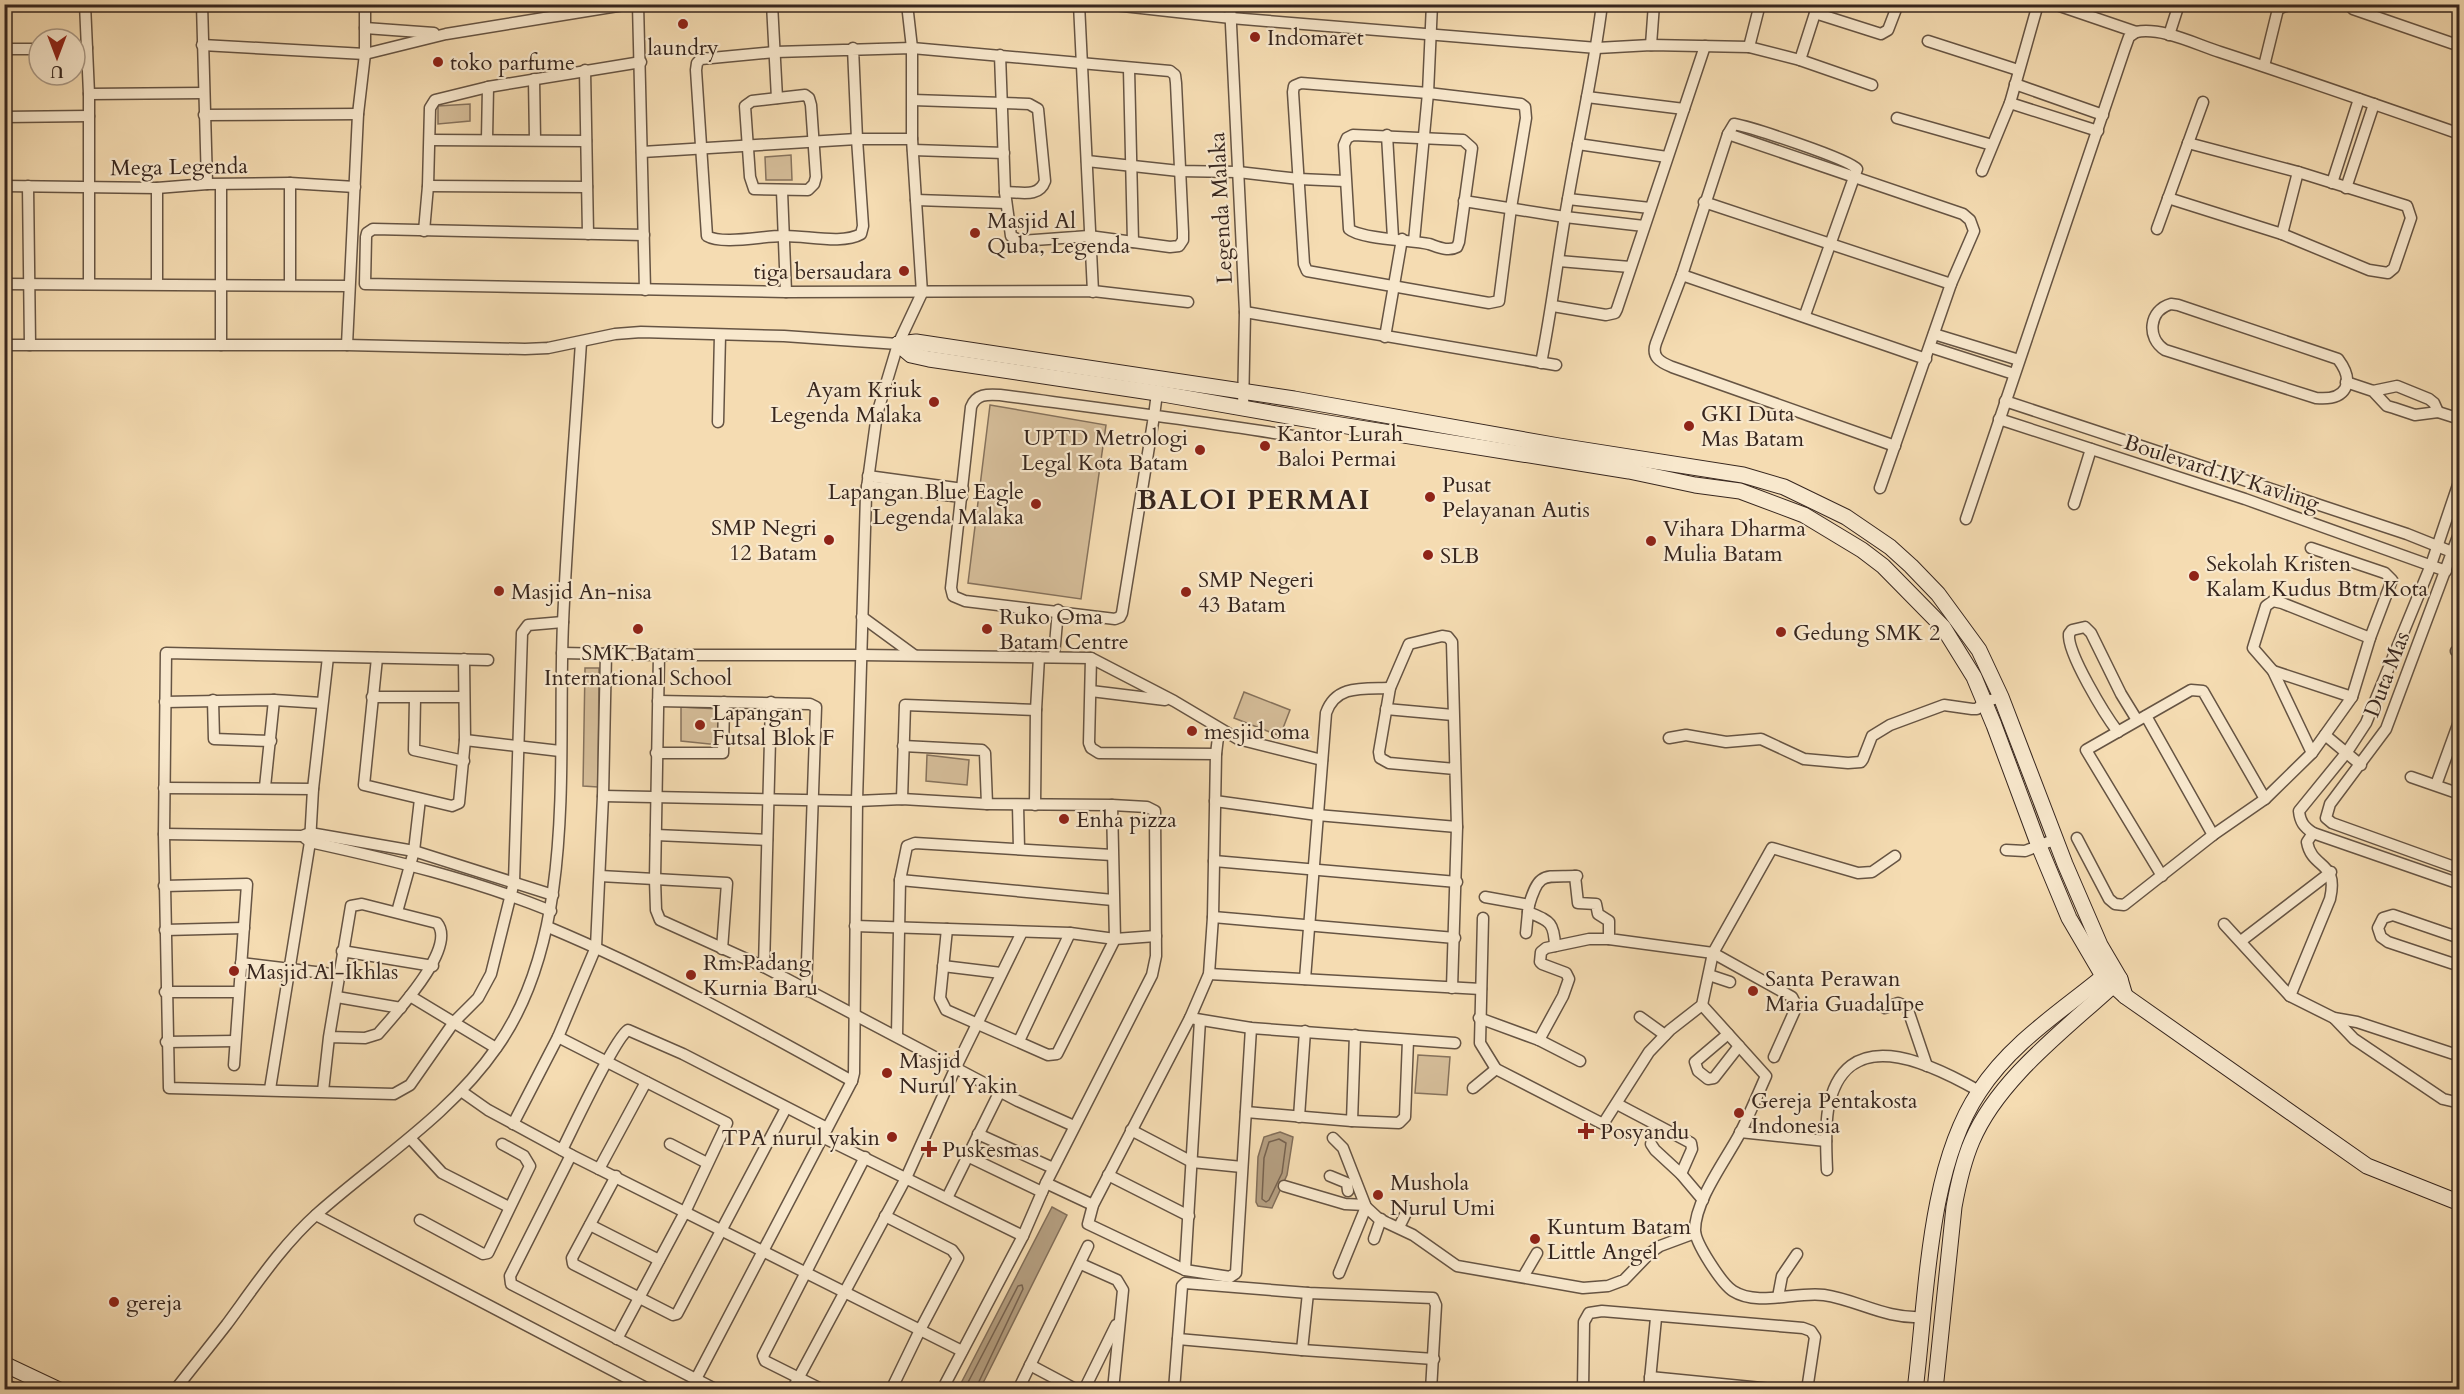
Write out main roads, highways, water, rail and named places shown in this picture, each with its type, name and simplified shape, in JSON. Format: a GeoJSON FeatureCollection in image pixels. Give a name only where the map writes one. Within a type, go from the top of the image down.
{"type":"FeatureCollection","features":[{"type":"Feature","properties":{"kind":"water"},"geometry":{"type":"Polygon","coordinates":[[[1280,1132],[1293,1137],[1287,1175],[1272,1208],[1258,1206],[1256,1202],[1258,1157],[1264,1137],[1280,1132]]]}},
{"type":"Feature","properties":{"kind":"water"},"geometry":{"type":"Polygon","coordinates":[[[1052,1207],[1067,1215],[980,1389],[958,1389],[1052,1207]]]}},
{"type":"Feature","properties":{"kind":"place","name":"laundry"},"geometry":{"type":"Point","coordinates":[683,24]}},
{"type":"Feature","properties":{"kind":"place","name":"Indomaret"},"geometry":{"type":"Point","coordinates":[1255,37]}},
{"type":"Feature","properties":{"kind":"place","name":"toko parfume"},"geometry":{"type":"Point","coordinates":[438,62]}},
{"type":"Feature","properties":{"kind":"place","name":"Masjid Al Quba, Legenda"},"geometry":{"type":"Point","coordinates":[975,233]}},
{"type":"Feature","properties":{"kind":"place","name":"tiga bersaudara"},"geometry":{"type":"Point","coordinates":[904,271]}},
{"type":"Feature","properties":{"kind":"place","name":"Ayam Kriuk Legenda Malaka"},"geometry":{"type":"Point","coordinates":[934,402]}},
{"type":"Feature","properties":{"kind":"place","name":"GKI Duta Mas Batam"},"geometry":{"type":"Point","coordinates":[1689,426]}},
{"type":"Feature","properties":{"kind":"place","name":"Kantor Lurah Baloi Permai"},"geometry":{"type":"Point","coordinates":[1265,446]}},
{"type":"Feature","properties":{"kind":"place","name":"UPTD Metrologi Legal Kota Batam"},"geometry":{"type":"Point","coordinates":[1200,450]}},
{"type":"Feature","properties":{"kind":"place","name":"Pusat Pelayanan Autis"},"geometry":{"type":"Point","coordinates":[1430,497]}},
{"type":"Feature","properties":{"kind":"place","name":"Lapangan Blue Eagle Legenda Malaka"},"geometry":{"type":"Point","coordinates":[1036,504]}},
{"type":"Feature","properties":{"kind":"place","name":"SMP Negri 12 Batam"},"geometry":{"type":"Point","coordinates":[829,540]}},
{"type":"Feature","properties":{"kind":"place","name":"Vihara Dharma Mulia Batam"},"geometry":{"type":"Point","coordinates":[1651,541]}},
{"type":"Feature","properties":{"kind":"place","name":"SLB"},"geometry":{"type":"Point","coordinates":[1428,555]}},
{"type":"Feature","properties":{"kind":"place","name":"Sekolah Kristen Kalam Kudus Btm Kota"},"geometry":{"type":"Point","coordinates":[2194,576]}},
{"type":"Feature","properties":{"kind":"place","name":"Masjid An-nisa"},"geometry":{"type":"Point","coordinates":[499,591]}},
{"type":"Feature","properties":{"kind":"place","name":"SMP Negeri 43 Batam"},"geometry":{"type":"Point","coordinates":[1186,592]}},
{"type":"Feature","properties":{"kind":"place","name":"SMK Batam International School"},"geometry":{"type":"Point","coordinates":[638,629]}},
{"type":"Feature","properties":{"kind":"place","name":"Ruko Oma Batam Centre"},"geometry":{"type":"Point","coordinates":[987,629]}},
{"type":"Feature","properties":{"kind":"place","name":"Gedung SMK 2"},"geometry":{"type":"Point","coordinates":[1781,632]}},
{"type":"Feature","properties":{"kind":"place","name":"Lapangan Futsal Blok F"},"geometry":{"type":"Point","coordinates":[700,725]}},
{"type":"Feature","properties":{"kind":"place","name":"mesjid oma"},"geometry":{"type":"Point","coordinates":[1192,731]}},
{"type":"Feature","properties":{"kind":"place","name":"Enha pizza"},"geometry":{"type":"Point","coordinates":[1064,819]}},
{"type":"Feature","properties":{"kind":"place","name":"Masjid Al-Ikhlas"},"geometry":{"type":"Point","coordinates":[234,971]}},
{"type":"Feature","properties":{"kind":"place","name":"Rm.Padang Kurnia Baru"},"geometry":{"type":"Point","coordinates":[691,975]}},
{"type":"Feature","properties":{"kind":"place","name":"Santa Perawan Maria Guadalupe"},"geometry":{"type":"Point","coordinates":[1753,991]}},
{"type":"Feature","properties":{"kind":"place","name":"Masjid Nurul Yakin"},"geometry":{"type":"Point","coordinates":[887,1073]}},
{"type":"Feature","properties":{"kind":"place","name":"Gereja Pentakosta Indonesia"},"geometry":{"type":"Point","coordinates":[1739,1113]}},
{"type":"Feature","properties":{"kind":"place","name":"Posyandu"},"geometry":{"type":"Point","coordinates":[1586,1131]}},
{"type":"Feature","properties":{"kind":"place","name":"TPA nurul yakin"},"geometry":{"type":"Point","coordinates":[892,1137]}},
{"type":"Feature","properties":{"kind":"place","name":"Puskesmas"},"geometry":{"type":"Point","coordinates":[929,1149]}},
{"type":"Feature","properties":{"kind":"place","name":"Mushola Nurul Umi"},"geometry":{"type":"Point","coordinates":[1378,1195]}},
{"type":"Feature","properties":{"kind":"place","name":"Kuntum Batam Little Angel"},"geometry":{"type":"Point","coordinates":[1535,1239]}},
{"type":"Feature","properties":{"kind":"place","name":"gereja"},"geometry":{"type":"Point","coordinates":[114,1302]}},
{"type":"Feature","properties":{"kind":"district","name":"BALOI PERMAI"},"geometry":{"type":"Point","coordinates":[1254,499]}}]}
